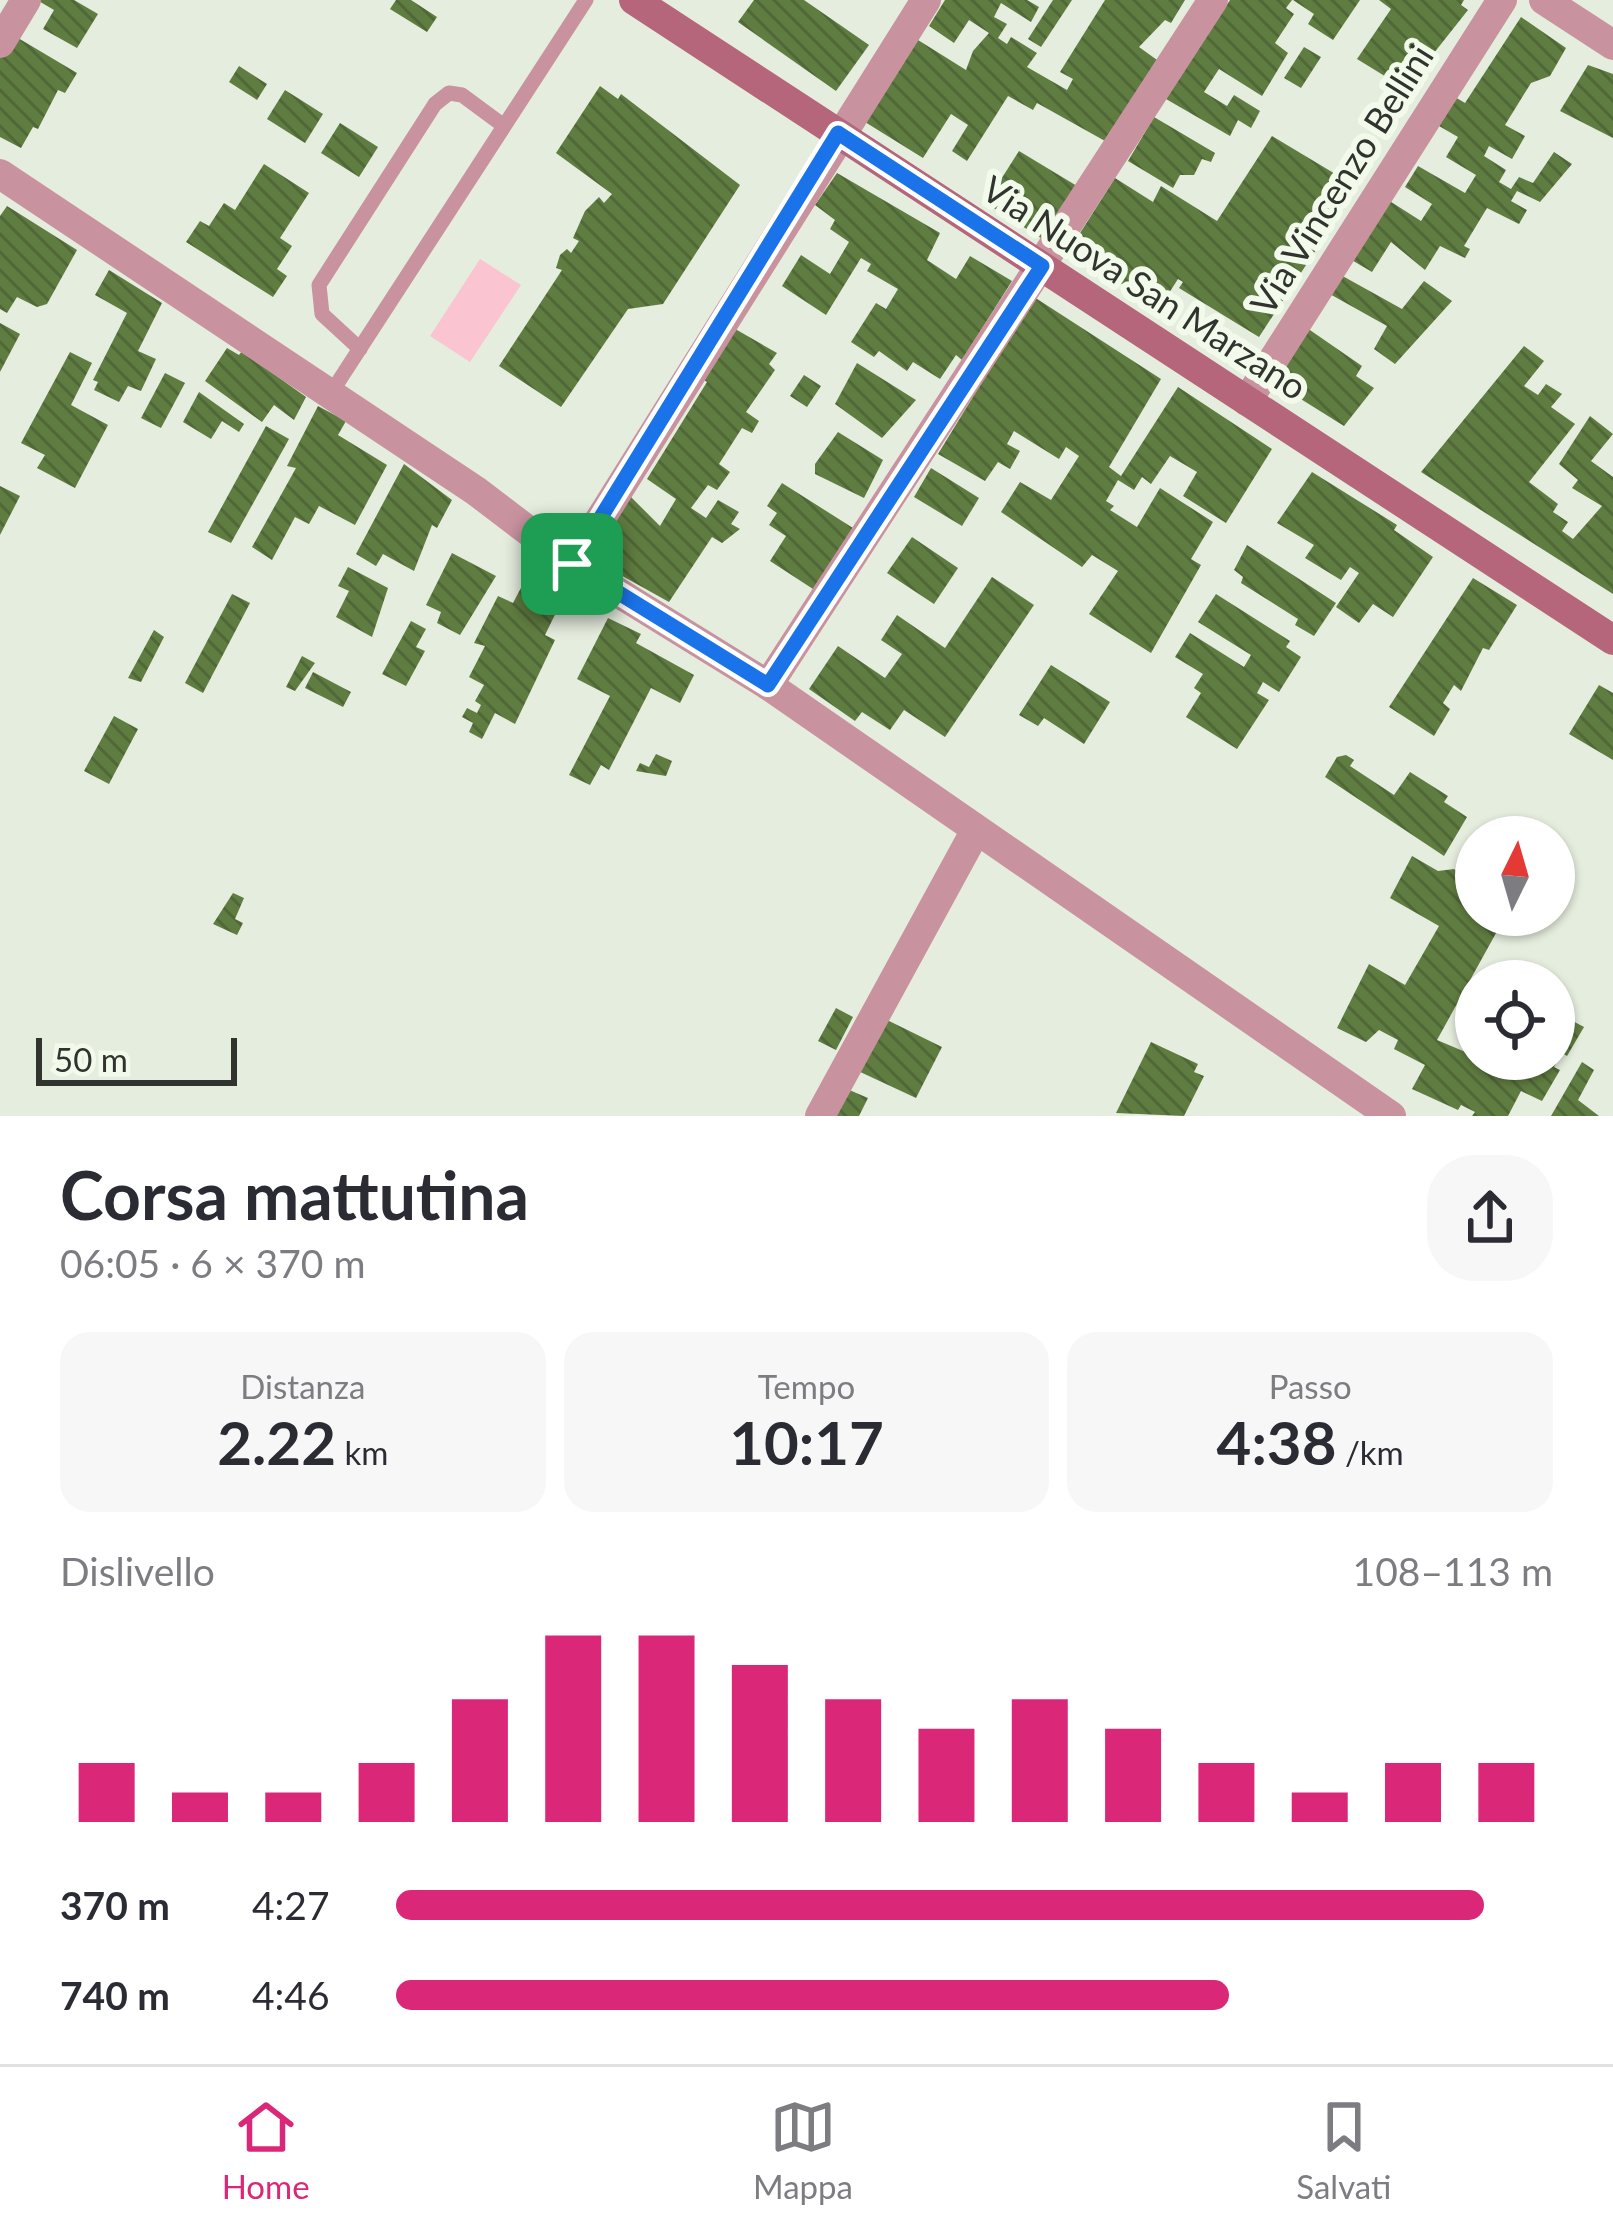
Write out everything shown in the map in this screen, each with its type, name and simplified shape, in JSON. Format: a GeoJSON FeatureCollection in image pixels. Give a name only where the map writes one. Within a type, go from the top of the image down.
{"type":"FeatureCollection","features":[{"type":"Feature","properties":{"kind":"main road","name":"Via Nuova San Marzano"},"geometry":{"type":"LineString","coordinates":[[634,0],[1613,640]]}},
{"type":"Feature","properties":{"kind":"street"},"geometry":{"type":"LineString","coordinates":[[0,43],[26,0]]}},
{"type":"Feature","properties":{"kind":"street"},"geometry":{"type":"LineString","coordinates":[[572,564],[838,133],[926,0]]}},
{"type":"Feature","properties":{"kind":"street"},"geometry":{"type":"LineString","coordinates":[[768,685],[1213,0]]}},
{"type":"Feature","properties":{"kind":"street","name":"Via Vincenzo Bellini"},"geometry":{"type":"LineString","coordinates":[[1247,401],[1502,0]]}},
{"type":"Feature","properties":{"kind":"street"},"geometry":{"type":"LineString","coordinates":[[1544,0],[1613,45]]}},
{"type":"Feature","properties":{"kind":"street"},"geometry":{"type":"LineString","coordinates":[[0,174],[332,393],[572,564],[768,685],[1391,1116]]}},
{"type":"Feature","properties":{"kind":"street"},"geometry":{"type":"LineString","coordinates":[[820,1116],[976,830]]}},
{"type":"Feature","properties":{"kind":"lane"},"geometry":{"type":"LineString","coordinates":[[332,393],[586,0]]}},
{"type":"Feature","properties":{"kind":"lane"},"geometry":{"type":"LineString","coordinates":[[360,350],[322,314],[319,285],[435,104],[449,93],[462,94],[504,126]]}},
{"type":"Feature","properties":{"kind":"shaded area"},"geometry":{"type":"Polygon","coordinates":[[[480,259],[521,285],[470,362],[430,336],[480,259]]]}},
{"type":"Feature","properties":{"kind":"building"},"geometry":{"type":"Polygon","coordinates":[[[37,0],[74,0],[98,14],[77,48],[43,29],[54,10],[37,0]]]}},
{"type":"Feature","properties":{"kind":"building"},"geometry":{"type":"Polygon","coordinates":[[[396,0],[411,0],[437,17],[427,32],[390,9],[396,0]]]}},
{"type":"Feature","properties":{"kind":"building"},"geometry":{"type":"Polygon","coordinates":[[[754,0],[804,0],[869,45],[836,91],[738,22],[754,0]]]}},
{"type":"Feature","properties":{"kind":"building"},"geometry":{"type":"Polygon","coordinates":[[[945,0],[1027,0],[1039,7],[1031,22],[1001,3],[994,17],[1007,24],[998,38],[1007,44],[1011,37],[1037,53],[1027,67],[1067,90],[1073,79],[1060,72],[1105,0],[1185,0],[1171,23],[1165,20],[1139,47],[1157,60],[1105,141],[1037,103],[1033,110],[1008,96],[967,161],[952,151],[968,125],[951,114],[923,158],[865,122],[918,40],[966,70],[973,51],[989,33],[969,20],[954,43],[929,26],[945,0]]]}},
{"type":"Feature","properties":{"kind":"building"},"geometry":{"type":"Polygon","coordinates":[[[1053,0],[1072,0],[1041,47],[1028,39],[1053,0]]]}},
{"type":"Feature","properties":{"kind":"building"},"geometry":{"type":"Polygon","coordinates":[[[1230,0],[1292,0],[1286,8],[1294,14],[1275,43],[1288,53],[1262,96],[1219,69],[1204,92],[1227,106],[1234,95],[1260,111],[1251,128],[1238,120],[1230,136],[1166,99],[1230,0]]]}},
{"type":"Feature","properties":{"kind":"building"},"geometry":{"type":"Polygon","coordinates":[[[1293,0],[1360,0],[1333,40],[1308,24],[1314,14],[1293,0]]]}},
{"type":"Feature","properties":{"kind":"building"},"geometry":{"type":"Polygon","coordinates":[[[1379,0],[1464,0],[1461,5],[1468,10],[1426,63],[1432,68],[1414,94],[1357,59],[1391,9],[1379,0]]]}},
{"type":"Feature","properties":{"kind":"building"},"geometry":{"type":"Polygon","coordinates":[[[1521,17],[1566,48],[1550,76],[1531,83],[1505,125],[1525,136],[1512,159],[1489,146],[1484,156],[1506,170],[1499,182],[1511,189],[1519,177],[1533,183],[1554,152],[1572,164],[1540,202],[1517,191],[1511,201],[1527,210],[1519,224],[1487,208],[1464,246],[1470,249],[1465,258],[1440,246],[1425,270],[1391,242],[1372,272],[1350,259],[1388,200],[1421,221],[1432,204],[1405,187],[1418,166],[1465,193],[1476,175],[1446,157],[1458,137],[1439,126],[1455,97],[1465,103],[1521,17]]]}},
{"type":"Feature","properties":{"kind":"building"},"geometry":{"type":"Polygon","coordinates":[[[13,35],[77,73],[65,93],[58,90],[38,129],[33,127],[21,148],[0,137],[0,58],[13,35]]]}},
{"type":"Feature","properties":{"kind":"building"},"geometry":{"type":"Polygon","coordinates":[[[1304,47],[1321,57],[1301,88],[1284,78],[1304,47]]]}},
{"type":"Feature","properties":{"kind":"building"},"geometry":{"type":"Polygon","coordinates":[[[1588,65],[1613,74],[1613,138],[1560,111],[1588,65]]]}},
{"type":"Feature","properties":{"kind":"building"},"geometry":{"type":"Polygon","coordinates":[[[239,66],[267,84],[257,100],[229,82],[239,66]]]}},
{"type":"Feature","properties":{"kind":"building"},"geometry":{"type":"Polygon","coordinates":[[[600,86],[618,99],[621,94],[740,185],[663,304],[628,309],[561,407],[499,366],[562,270],[556,268],[560,255],[567,249],[571,253],[579,241],[573,238],[585,211],[599,197],[604,203],[612,194],[556,153],[600,86]]]}},
{"type":"Feature","properties":{"kind":"building"},"geometry":{"type":"Polygon","coordinates":[[[285,90],[323,114],[305,143],[267,119],[285,90]]]}},
{"type":"Feature","properties":{"kind":"building"},"geometry":{"type":"Polygon","coordinates":[[[1154,117],[1215,153],[1211,162],[1202,159],[1194,175],[1180,175],[1173,188],[1128,161],[1154,117]]]}},
{"type":"Feature","properties":{"kind":"building"},"geometry":{"type":"Polygon","coordinates":[[[340,123],[378,147],[359,177],[321,153],[340,123]]]}},
{"type":"Feature","properties":{"kind":"building"},"geometry":{"type":"Polygon","coordinates":[[[1272,136],[1357,187],[1259,337],[1179,288],[1183,282],[1178,279],[1160,307],[1068,252],[1115,178],[1153,202],[1161,186],[1217,221],[1272,136]]]}},
{"type":"Feature","properties":{"kind":"building"},"geometry":{"type":"Polygon","coordinates":[[[1019,151],[1077,186],[1044,240],[986,203],[1019,151]]]}},
{"type":"Feature","properties":{"kind":"building"},"geometry":{"type":"Polygon","coordinates":[[[264,164],[309,193],[280,238],[292,246],[277,269],[287,276],[273,297],[186,242],[200,221],[209,226],[224,203],[235,210],[264,164]]]}},
{"type":"Feature","properties":{"kind":"building"},"geometry":{"type":"Polygon","coordinates":[[[837,173],[940,233],[927,260],[956,279],[970,256],[1012,281],[962,360],[956,355],[940,379],[913,362],[907,371],[879,351],[874,357],[851,342],[876,303],[886,309],[898,289],[867,271],[871,264],[861,258],[826,315],[782,286],[801,255],[830,274],[849,242],[830,229],[835,220],[815,205],[837,173]]]}},
{"type":"Feature","properties":{"kind":"building"},"geometry":{"type":"Polygon","coordinates":[[[7,206],[77,250],[47,304],[37,307],[17,297],[7,313],[0,309],[0,216],[7,206]]]}},
{"type":"Feature","properties":{"kind":"building"},"geometry":{"type":"Polygon","coordinates":[[[109,270],[162,303],[138,351],[156,359],[141,391],[128,386],[119,402],[94,390],[98,382],[93,380],[127,313],[95,295],[109,270]]]}},
{"type":"Feature","properties":{"kind":"building"},"geometry":{"type":"Polygon","coordinates":[[[1339,274],[1402,309],[1424,281],[1452,301],[1395,364],[1374,349],[1387,326],[1328,293],[1339,274]]]}},
{"type":"Feature","properties":{"kind":"building"},"geometry":{"type":"Polygon","coordinates":[[[1034,297],[1161,379],[1109,467],[1121,476],[1178,387],[1272,449],[1226,523],[1183,496],[1197,472],[1170,456],[1151,484],[1142,477],[1134,490],[1118,480],[1106,501],[1114,506],[1110,510],[1137,527],[1160,488],[1213,522],[1191,559],[1201,565],[1151,653],[1089,614],[1118,571],[1092,555],[1082,567],[1001,512],[1020,482],[1051,500],[1079,456],[1066,447],[1059,459],[1014,431],[1007,444],[1020,451],[1010,469],[998,462],[985,481],[938,454],[1034,297]]]}},
{"type":"Feature","properties":{"kind":"building"},"geometry":{"type":"Polygon","coordinates":[[[0,323],[20,334],[0,372],[0,323]]]}},
{"type":"Feature","properties":{"kind":"building"},"geometry":{"type":"Polygon","coordinates":[[[730,326],[777,353],[769,364],[775,370],[746,412],[759,421],[752,433],[742,428],[719,464],[730,472],[717,490],[708,485],[691,508],[706,518],[718,500],[739,512],[731,524],[740,529],[722,543],[712,537],[669,602],[599,563],[594,551],[631,497],[660,526],[676,499],[647,479],[707,382],[698,376],[730,326]]]}},
{"type":"Feature","properties":{"kind":"building"},"geometry":{"type":"Polygon","coordinates":[[[1307,328],[1362,366],[1356,376],[1374,388],[1344,426],[1272,381],[1307,328]]]}},
{"type":"Feature","properties":{"kind":"building"},"geometry":{"type":"Polygon","coordinates":[[[1524,346],[1544,361],[1524,386],[1538,395],[1546,384],[1562,394],[1551,407],[1575,424],[1529,482],[1558,504],[1553,512],[1568,522],[1562,531],[1573,539],[1602,506],[1572,488],[1578,480],[1559,464],[1590,416],[1613,434],[1591,461],[1613,477],[1613,594],[1421,472],[1524,346]]]}},
{"type":"Feature","properties":{"kind":"building"},"geometry":{"type":"Polygon","coordinates":[[[227,348],[239,355],[242,351],[306,397],[294,420],[274,405],[262,422],[205,381],[227,348]]]}},
{"type":"Feature","properties":{"kind":"building"},"geometry":{"type":"Polygon","coordinates":[[[70,352],[92,363],[71,405],[108,425],[75,488],[37,468],[45,455],[21,443],[70,352]]]}},
{"type":"Feature","properties":{"kind":"building"},"geometry":{"type":"Polygon","coordinates":[[[857,363],[916,400],[882,438],[835,404],[857,363]]]}},
{"type":"Feature","properties":{"kind":"building"},"geometry":{"type":"Polygon","coordinates":[[[165,373],[185,383],[161,428],[141,418],[165,373]]]}},
{"type":"Feature","properties":{"kind":"building"},"geometry":{"type":"Polygon","coordinates":[[[804,375],[821,386],[807,407],[790,396],[804,375]]]}},
{"type":"Feature","properties":{"kind":"building"},"geometry":{"type":"Polygon","coordinates":[[[199,392],[244,424],[239,432],[222,421],[211,439],[183,422],[199,392]]]}},
{"type":"Feature","properties":{"kind":"building"},"geometry":{"type":"Polygon","coordinates":[[[318,406],[346,421],[338,435],[387,465],[355,525],[319,506],[309,524],[295,517],[272,560],[252,547],[296,468],[287,466],[318,406]]]}},
{"type":"Feature","properties":{"kind":"building"},"geometry":{"type":"Polygon","coordinates":[[[266,426],[289,439],[231,543],[208,532],[266,426]]]}},
{"type":"Feature","properties":{"kind":"building"},"geometry":{"type":"Polygon","coordinates":[[[838,432],[883,460],[864,498],[815,474],[815,464],[838,432]]]}},
{"type":"Feature","properties":{"kind":"building"},"geometry":{"type":"Polygon","coordinates":[[[404,464],[452,500],[437,528],[432,525],[414,571],[383,554],[376,566],[356,554],[404,464]]]}},
{"type":"Feature","properties":{"kind":"building"},"geometry":{"type":"Polygon","coordinates":[[[931,468],[979,498],[962,526],[914,497],[931,468]]]}},
{"type":"Feature","properties":{"kind":"building"},"geometry":{"type":"Polygon","coordinates":[[[1312,472],[1397,525],[1394,530],[1433,557],[1393,617],[1373,604],[1359,623],[1336,607],[1359,573],[1350,567],[1341,580],[1305,558],[1314,545],[1277,523],[1312,472]]]}},
{"type":"Feature","properties":{"kind":"building"},"geometry":{"type":"Polygon","coordinates":[[[782,483],[853,528],[813,589],[770,561],[786,536],[769,525],[777,513],[767,506],[782,483]]]}},
{"type":"Feature","properties":{"kind":"building"},"geometry":{"type":"Polygon","coordinates":[[[0,486],[20,496],[0,535],[0,486]]]}},
{"type":"Feature","properties":{"kind":"building"},"geometry":{"type":"Polygon","coordinates":[[[912,537],[958,568],[934,604],[887,573],[912,537]]]}},
{"type":"Feature","properties":{"kind":"building"},"geometry":{"type":"Polygon","coordinates":[[[1247,545],[1336,603],[1314,636],[1295,625],[1298,619],[1241,583],[1243,577],[1234,570],[1247,545]]]}},
{"type":"Feature","properties":{"kind":"building"},"geometry":{"type":"Polygon","coordinates":[[[452,553],[496,576],[460,635],[437,623],[441,612],[426,605],[452,553]]]}},
{"type":"Feature","properties":{"kind":"building"},"geometry":{"type":"Polygon","coordinates":[[[534,563],[570,584],[545,635],[555,640],[515,724],[495,713],[482,739],[469,732],[473,723],[462,717],[467,708],[477,713],[481,705],[475,701],[484,685],[469,677],[485,646],[474,643],[498,596],[513,603],[534,563]]]}},
{"type":"Feature","properties":{"kind":"building"},"geometry":{"type":"Polygon","coordinates":[[[348,567],[388,588],[372,637],[336,617],[349,591],[338,586],[348,567]]]}},
{"type":"Feature","properties":{"kind":"building"},"geometry":{"type":"Polygon","coordinates":[[[992,577],[1034,605],[945,737],[904,710],[890,730],[862,712],[855,721],[809,689],[838,646],[885,678],[902,654],[881,640],[897,615],[945,648],[992,577]]]}},
{"type":"Feature","properties":{"kind":"building"},"geometry":{"type":"Polygon","coordinates":[[[1473,578],[1517,605],[1489,650],[1483,648],[1461,691],[1454,685],[1443,703],[1450,709],[1434,736],[1389,707],[1473,578]]]}},
{"type":"Feature","properties":{"kind":"building"},"geometry":{"type":"Polygon","coordinates":[[[232,594],[250,603],[203,693],[185,683],[232,594]]]}},
{"type":"Feature","properties":{"kind":"building"},"geometry":{"type":"Polygon","coordinates":[[[1216,594],[1290,641],[1286,647],[1301,657],[1279,692],[1263,682],[1257,693],[1269,700],[1237,749],[1186,717],[1201,693],[1194,688],[1203,674],[1175,657],[1190,633],[1244,667],[1251,655],[1198,622],[1216,594]]]}},
{"type":"Feature","properties":{"kind":"building"},"geometry":{"type":"Polygon","coordinates":[[[608,618],[641,634],[636,643],[694,675],[680,703],[651,688],[609,770],[601,765],[590,785],[569,775],[610,696],[577,679],[608,618]]]}},
{"type":"Feature","properties":{"kind":"building"},"geometry":{"type":"Polygon","coordinates":[[[411,621],[426,629],[416,647],[425,651],[406,686],[382,674],[411,621]]]}},
{"type":"Feature","properties":{"kind":"building"},"geometry":{"type":"Polygon","coordinates":[[[154,630],[164,637],[141,682],[128,678],[154,630]]]}},
{"type":"Feature","properties":{"kind":"building"},"geometry":{"type":"Polygon","coordinates":[[[302,656],[315,663],[295,691],[286,687],[302,656]]]}},
{"type":"Feature","properties":{"kind":"building"},"geometry":{"type":"Polygon","coordinates":[[[1051,665],[1110,702],[1084,744],[1044,718],[1038,726],[1019,715],[1051,665]]]}},
{"type":"Feature","properties":{"kind":"building"},"geometry":{"type":"Polygon","coordinates":[[[313,672],[351,692],[343,707],[305,688],[313,672]]]}},
{"type":"Feature","properties":{"kind":"building"},"geometry":{"type":"Polygon","coordinates":[[[1599,685],[1613,693],[1613,760],[1569,734],[1599,685]]]}},
{"type":"Feature","properties":{"kind":"building"},"geometry":{"type":"Polygon","coordinates":[[[114,716],[138,729],[109,784],[84,771],[114,716]]]}},
{"type":"Feature","properties":{"kind":"building"},"geometry":{"type":"Polygon","coordinates":[[[656,754],[672,761],[666,776],[636,771],[640,763],[649,767],[656,754]]]}},
{"type":"Feature","properties":{"kind":"building"},"geometry":{"type":"Polygon","coordinates":[[[1337,757],[1354,760],[1350,766],[1394,795],[1410,772],[1448,796],[1444,802],[1465,816],[1455,816],[1455,837],[1444,856],[1325,777],[1337,757]]]}},
{"type":"Feature","properties":{"kind":"building"},"geometry":{"type":"Polygon","coordinates":[[[1412,856],[1438,871],[1455,870],[1455,936],[1494,936],[1481,960],[1455,960],[1455,1007],[1437,1040],[1455,1048],[1455,1080],[1554,1080],[1542,1101],[1521,1091],[1508,1116],[1472,1116],[1475,1112],[1461,1105],[1458,1110],[1412,1089],[1425,1065],[1394,1049],[1398,1040],[1379,1030],[1366,1042],[1337,1028],[1369,964],[1405,985],[1439,926],[1390,898],[1412,856]]]}},
{"type":"Feature","properties":{"kind":"building"},"geometry":{"type":"Polygon","coordinates":[[[233,893],[244,898],[235,919],[243,923],[237,935],[213,924],[233,893]]]}},
{"type":"Feature","properties":{"kind":"building"},"geometry":{"type":"Polygon","coordinates":[[[836,1008],[853,1017],[836,1050],[818,1041],[836,1008]]]}},
{"type":"Feature","properties":{"kind":"building"},"geometry":{"type":"Polygon","coordinates":[[[883,1018],[942,1047],[916,1098],[856,1070],[883,1018]]]}},
{"type":"Feature","properties":{"kind":"building"},"geometry":{"type":"Polygon","coordinates":[[[1575,1022],[1584,1027],[1575,1042],[1575,1022]]]}},
{"type":"Feature","properties":{"kind":"building"},"geometry":{"type":"Polygon","coordinates":[[[1151,1042],[1198,1064],[1194,1072],[1204,1076],[1184,1116],[1116,1113],[1151,1042]]]}},
{"type":"Feature","properties":{"kind":"building"},"geometry":{"type":"Polygon","coordinates":[[[1582,1062],[1594,1070],[1578,1100],[1599,1116],[1551,1116],[1575,1080],[1582,1062]]]}},
{"type":"Feature","properties":{"kind":"building"},"geometry":{"type":"Polygon","coordinates":[[[847,1089],[868,1098],[859,1116],[833,1116],[847,1089]]]}},
{"type":"Feature","properties":{"kind":"route"},"geometry":{"type":"LineString","coordinates":[[838,133],[1042,266],[768,685],[572,564],[838,133]]}}]}
